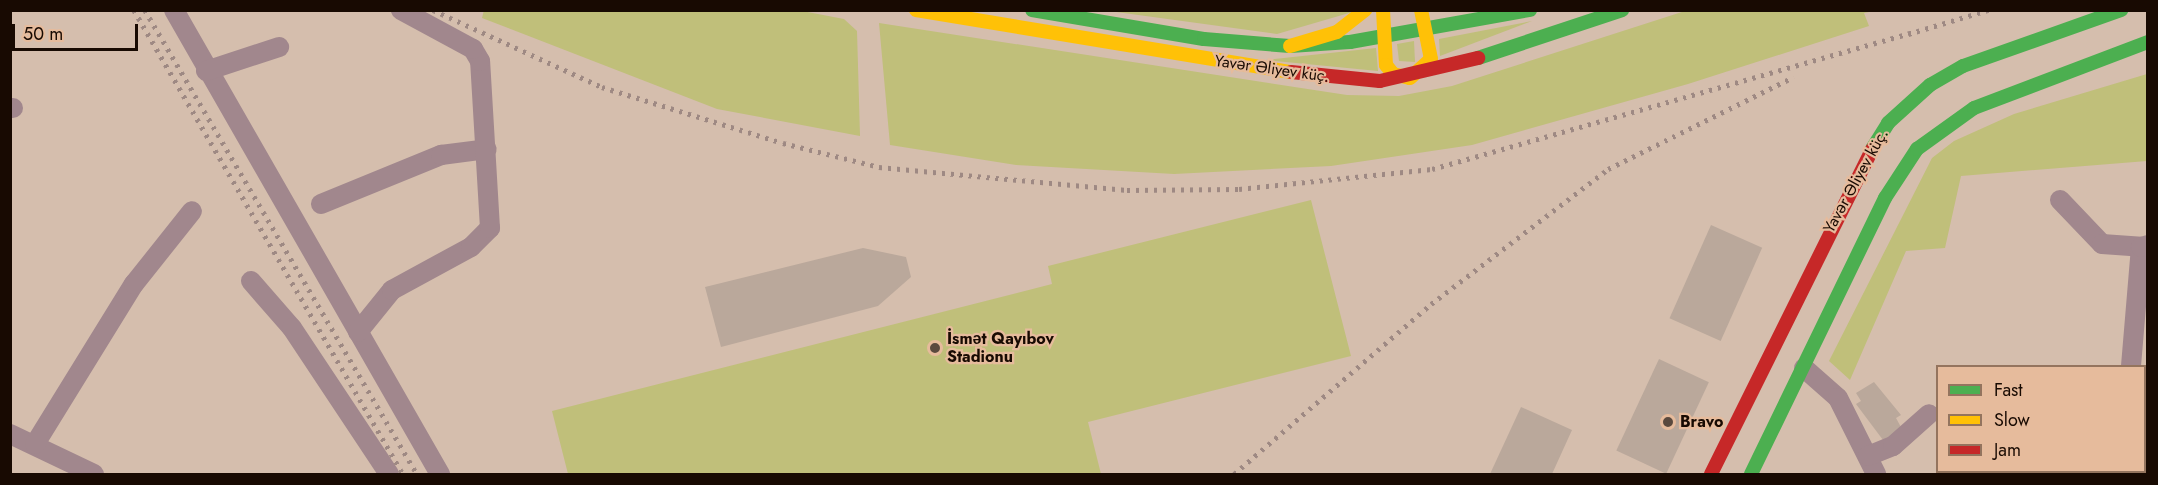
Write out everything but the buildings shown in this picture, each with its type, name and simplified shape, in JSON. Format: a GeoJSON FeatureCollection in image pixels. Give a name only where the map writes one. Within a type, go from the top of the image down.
{"type":"FeatureCollection","features":[{"type":"Feature","properties":{"kind":"main road","name":"Yavər Əliyev küç."},"geometry":{"type":"LineString","coordinates":[[916,10],[1238,66],[1355,80],[1410,78],[1622,10]]}},
{"type":"Feature","properties":{"kind":"main road","name":"Yavər Əliyev küç."},"geometry":{"type":"LineString","coordinates":[[1032,10],[1203,39],[1290,46],[1383,35],[1530,10]]}},
{"type":"Feature","properties":{"kind":"main road"},"geometry":{"type":"LineString","coordinates":[[1290,46],[1337,32],[1365,10]]}},
{"type":"Feature","properties":{"kind":"main road"},"geometry":{"type":"LineString","coordinates":[[1383,10],[1383,35],[1388,70],[1410,78],[1430,64],[1426,28],[1421,10]]}},
{"type":"Feature","properties":{"kind":"main road","name":"Yavər Əliyev küç."},"geometry":{"type":"LineString","coordinates":[[1711,474],[1855,176],[1888,123],[1944,76],[2028,40],[2121,10]]}},
{"type":"Feature","properties":{"kind":"main road"},"geometry":{"type":"LineString","coordinates":[[2048,81],[2081,66],[2094,41],[2121,10]]}},
{"type":"Feature","properties":{"kind":"main road"},"geometry":{"type":"LineString","coordinates":[[2028,40],[2070,31],[2094,41],[2109,53],[2130,53]]}},
{"type":"Feature","properties":{"kind":"main road","name":"Yavər Əliyev küç."},"geometry":{"type":"LineString","coordinates":[[1751,474],[1885,198],[1917,149],[1974,108],[2130,53],[2148,42]]}},
{"type":"Feature","properties":{"kind":"street"},"geometry":{"type":"LineString","coordinates":[[174,10],[206,71],[440,474]]}},
{"type":"Feature","properties":{"kind":"street"},"geometry":{"type":"LineString","coordinates":[[358,332],[392,290],[488,236],[487,149],[476,55],[401,10]]}},
{"type":"Feature","properties":{"kind":"street"},"geometry":{"type":"LineString","coordinates":[[206,71],[279,47]]}},
{"type":"Feature","properties":{"kind":"street"},"geometry":{"type":"LineString","coordinates":[[321,204],[441,155],[487,149]]}},
{"type":"Feature","properties":{"kind":"street"},"geometry":{"type":"LineString","coordinates":[[2060,200],[2102,244],[2144,246],[2131,365]]}},
{"type":"Feature","properties":{"kind":"street"},"geometry":{"type":"LineString","coordinates":[[35,444],[134,284],[192,211]]}},
{"type":"Feature","properties":{"kind":"street"},"geometry":{"type":"LineString","coordinates":[[251,281],[304,345],[389,474]]}},
{"type":"Feature","properties":{"kind":"street"},"geometry":{"type":"LineString","coordinates":[[1804,368],[1838,398],[1876,474]]}},
{"type":"Feature","properties":{"kind":"street"},"geometry":{"type":"LineString","coordinates":[[1868,456],[1893,446],[1929,414]]}},
{"type":"Feature","properties":{"kind":"street"},"geometry":{"type":"LineString","coordinates":[[10,434],[94,474]]}},
{"type":"Feature","properties":{"kind":"shaded area"},"geometry":{"type":"Polygon","coordinates":[[[484,10],[797,10],[844,19],[857,31],[860,136],[717,109],[482,18],[484,10]]]}},
{"type":"Feature","properties":{"kind":"shaded area"},"geometry":{"type":"Polygon","coordinates":[[[1109,11],[1356,11],[1277,34],[1109,11]]]}},
{"type":"Feature","properties":{"kind":"shaded area"},"geometry":{"type":"Polygon","coordinates":[[[1685,11],[1874,11],[1864,13],[1869,26],[1688,84],[1472,145],[1331,166],[1174,174],[1016,165],[890,145],[879,23],[1347,95],[1399,96],[1452,86],[1685,11]]]}},
{"type":"Feature","properties":{"kind":"shaded area"},"geometry":{"type":"Polygon","coordinates":[[[1532,21],[1440,56],[1439,39],[1532,21]]]}},
{"type":"Feature","properties":{"kind":"shaded area"},"geometry":{"type":"Polygon","coordinates":[[[1414,41],[1415,62],[1399,61],[1397,44],[1414,41]]]}},
{"type":"Feature","properties":{"kind":"shaded area"},"geometry":{"type":"Polygon","coordinates":[[[1376,48],[1378,71],[1266,60],[1376,48]]]}},
{"type":"Feature","properties":{"kind":"shaded area"},"geometry":{"type":"Polygon","coordinates":[[[2147,74],[2147,161],[1961,176],[1945,248],[1906,251],[1850,380],[1829,361],[1932,158],[1954,141],[2014,114],[2147,74]]]}},
{"type":"Feature","properties":{"kind":"shaded area","name":"İsmət Qayıbov Stadionu"},"geometry":{"type":"Polygon","coordinates":[[[1311,200],[1351,356],[1088,422],[1101,474],[568,474],[552,411],[1052,284],[1048,266],[1311,200]]]}},
{"type":"Feature","properties":{"kind":"railway"},"geometry":{"type":"LineString","coordinates":[[134,10],[403,474]]}},
{"type":"Feature","properties":{"kind":"railway"},"geometry":{"type":"LineString","coordinates":[[145,10],[417,474]]}},
{"type":"Feature","properties":{"kind":"railway"},"geometry":{"type":"LineString","coordinates":[[433,10],[602,87],[783,143],[879,167],[1127,190],[1239,189],[1432,169],[1914,32]]}},
{"type":"Feature","properties":{"kind":"railway"},"geometry":{"type":"LineString","coordinates":[[1908,34],[1988,10]]}},
{"type":"Feature","properties":{"kind":"railway"},"geometry":{"type":"LineString","coordinates":[[1234,474],[1431,304],[1608,169],[1793,77]]}},
{"type":"Feature","properties":{"kind":"traffic: fast"},"geometry":{"type":"LineString","coordinates":[[1032,10],[1204,39],[1290,46],[1350,42],[1530,10]]}},
{"type":"Feature","properties":{"kind":"traffic: fast"},"geometry":{"type":"LineString","coordinates":[[1478,58],[1622,10]]}},
{"type":"Feature","properties":{"kind":"traffic: fast"},"geometry":{"type":"LineString","coordinates":[[1872,149],[1888,123],[1930,85],[1963,66],[2121,10]]}},
{"type":"Feature","properties":{"kind":"traffic: fast"},"geometry":{"type":"LineString","coordinates":[[1751,474],[1885,198],[1917,149],[1974,108],[2148,42]]}},
{"type":"Feature","properties":{"kind":"traffic: slow"},"geometry":{"type":"LineString","coordinates":[[916,10],[1291,72]]}},
{"type":"Feature","properties":{"kind":"traffic: slow"},"geometry":{"type":"LineString","coordinates":[[1290,46],[1337,32],[1365,10]]}},
{"type":"Feature","properties":{"kind":"traffic: slow"},"geometry":{"type":"LineString","coordinates":[[1383,10],[1386,65],[1393,74],[1410,78],[1431,59],[1421,10]]}},
{"type":"Feature","properties":{"kind":"traffic: jam"},"geometry":{"type":"LineString","coordinates":[[1291,72],[1380,81],[1478,58]]}},
{"type":"Feature","properties":{"kind":"traffic: jam"},"geometry":{"type":"LineString","coordinates":[[1711,474],[1872,149]]}},
{"type":"Feature","properties":{"kind":"place","name":"İsmət Qayıbov Stadionu"},"geometry":{"type":"Point","coordinates":[935,348]}},
{"type":"Feature","properties":{"kind":"place","name":"Bravo"},"geometry":{"type":"Point","coordinates":[1668,422]}}]}
